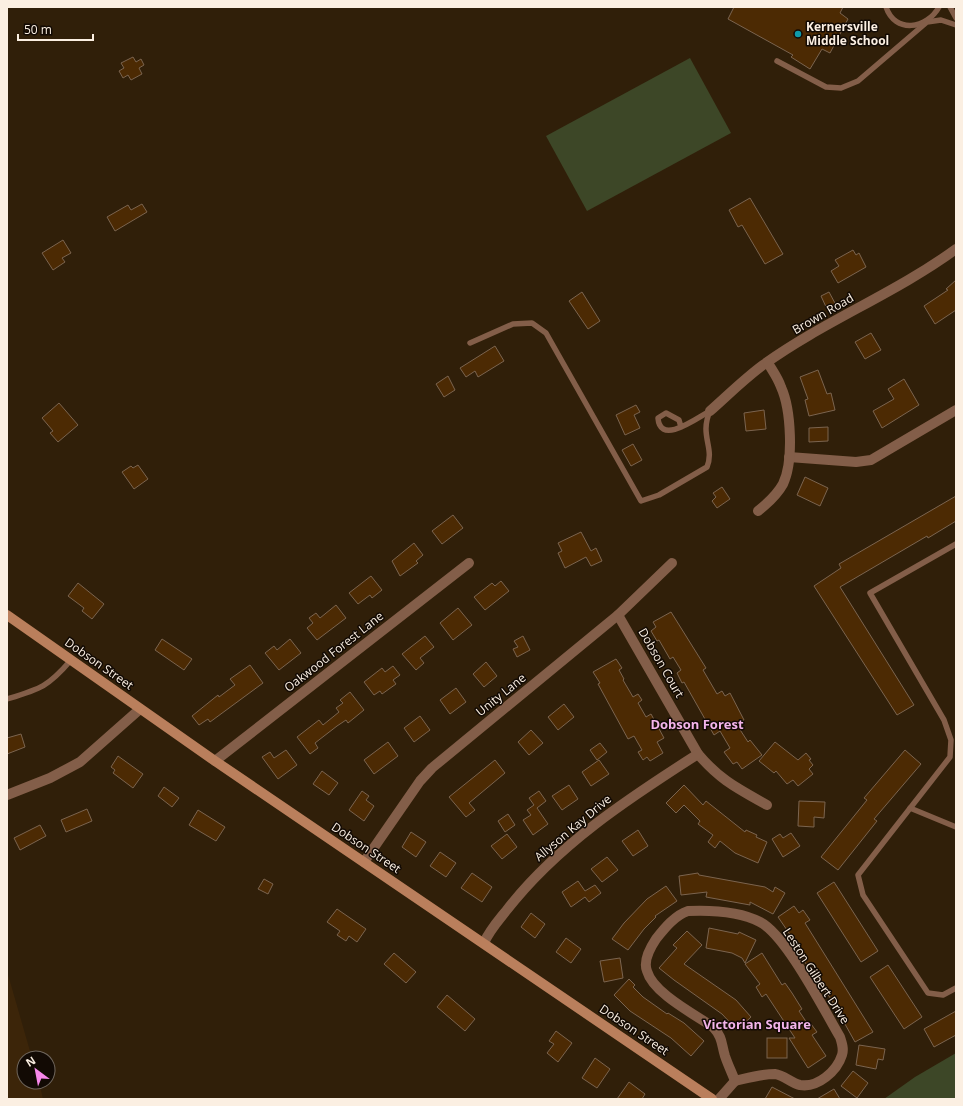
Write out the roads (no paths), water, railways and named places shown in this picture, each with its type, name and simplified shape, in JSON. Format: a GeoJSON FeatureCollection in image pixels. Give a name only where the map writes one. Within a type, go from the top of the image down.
{"type":"FeatureCollection","features":[{"type":"Feature","properties":{"kind":"street","name":"Brown Road"},"geometry":{"type":"LineString","coordinates":[[710,411],[768,362],[850,312],[904,282],[956,249]]}},
{"type":"Feature","properties":{"kind":"street"},"geometry":{"type":"LineString","coordinates":[[758,511],[774,498],[783,484],[789,457],[789,418],[785,397],[782,387],[768,362]]}},
{"type":"Feature","properties":{"kind":"street"},"geometry":{"type":"LineString","coordinates":[[789,457],[856,462],[870,460],[956,410]]}},
{"type":"Feature","properties":{"kind":"street","name":"Oakwood Forest Lane"},"geometry":{"type":"LineString","coordinates":[[216,761],[469,563]]}},
{"type":"Feature","properties":{"kind":"street","name":"Unity Lane"},"geometry":{"type":"LineString","coordinates":[[364,862],[420,782],[432,768],[618,615],[672,564]]}},
{"type":"Feature","properties":{"kind":"street","name":"Dobson Street"},"geometry":{"type":"LineString","coordinates":[[7,615],[140,709],[712,1099]]}},
{"type":"Feature","properties":{"kind":"street","name":"Dobson Court"},"geometry":{"type":"LineString","coordinates":[[618,615],[698,754],[711,770],[725,781],[767,805]]}},
{"type":"Feature","properties":{"kind":"street"},"geometry":{"type":"LineString","coordinates":[[7,795],[50,778],[80,762],[140,709]]}},
{"type":"Feature","properties":{"kind":"street","name":"Allyson Kay Drive"},"geometry":{"type":"LineString","coordinates":[[484,943],[523,889],[536,876],[603,818],[638,792],[698,754]]}},
{"type":"Feature","properties":{"kind":"street","name":"Leston Gilbert Drive"},"geometry":{"type":"LineString","coordinates":[[688,911],[725,912],[743,915],[768,926],[786,947],[840,1037],[843,1046],[842,1055],[836,1067],[823,1080],[815,1083],[801,1085],[776,1074],[735,1081],[724,1055],[719,1033],[657,987],[647,972],[646,962],[652,945],[673,921],[688,911]]}},
{"type":"Feature","properties":{"kind":"street"},"geometry":{"type":"LineString","coordinates":[[719,1099],[735,1081]]}},
{"type":"Feature","properties":{"kind":"lane"},"geometry":{"type":"LineString","coordinates":[[886,7],[892,17],[900,23],[918,25],[941,20],[956,26]]}},
{"type":"Feature","properties":{"kind":"lane"},"geometry":{"type":"LineString","coordinates":[[777,61],[826,87],[840,88],[850,85],[862,78],[934,16],[939,7]]}},
{"type":"Feature","properties":{"kind":"lane"},"geometry":{"type":"LineString","coordinates":[[950,7],[956,18]]}},
{"type":"Feature","properties":{"kind":"lane"},"geometry":{"type":"LineString","coordinates":[[470,343],[513,324],[532,323],[546,333],[641,501],[659,495],[707,467],[710,460],[710,451],[706,442],[705,423],[710,411]]}},
{"type":"Feature","properties":{"kind":"lane"},"geometry":{"type":"LineString","coordinates":[[681,427],[710,411]]}},
{"type":"Feature","properties":{"kind":"lane"},"geometry":{"type":"LineString","coordinates":[[956,544],[870,594],[944,720],[951,740],[950,757],[858,874],[863,895],[928,992],[943,995],[956,988]]}},
{"type":"Feature","properties":{"kind":"lane"},"geometry":{"type":"LineString","coordinates":[[7,699],[40,689],[57,677],[72,660]]}},
{"type":"Feature","properties":{"kind":"lane"},"geometry":{"type":"LineString","coordinates":[[910,808],[956,827]]}},
{"type":"Feature","properties":{"kind":"place","name":"Kernersville Middle School"},"geometry":{"type":"Point","coordinates":[798,34]}},
{"type":"Feature","properties":{"kind":"district","name":"Dobson Forest"},"geometry":{"type":"Point","coordinates":[697,724]}},
{"type":"Feature","properties":{"kind":"district","name":"Victorian Square"},"geometry":{"type":"Point","coordinates":[757,1024]}}]}
